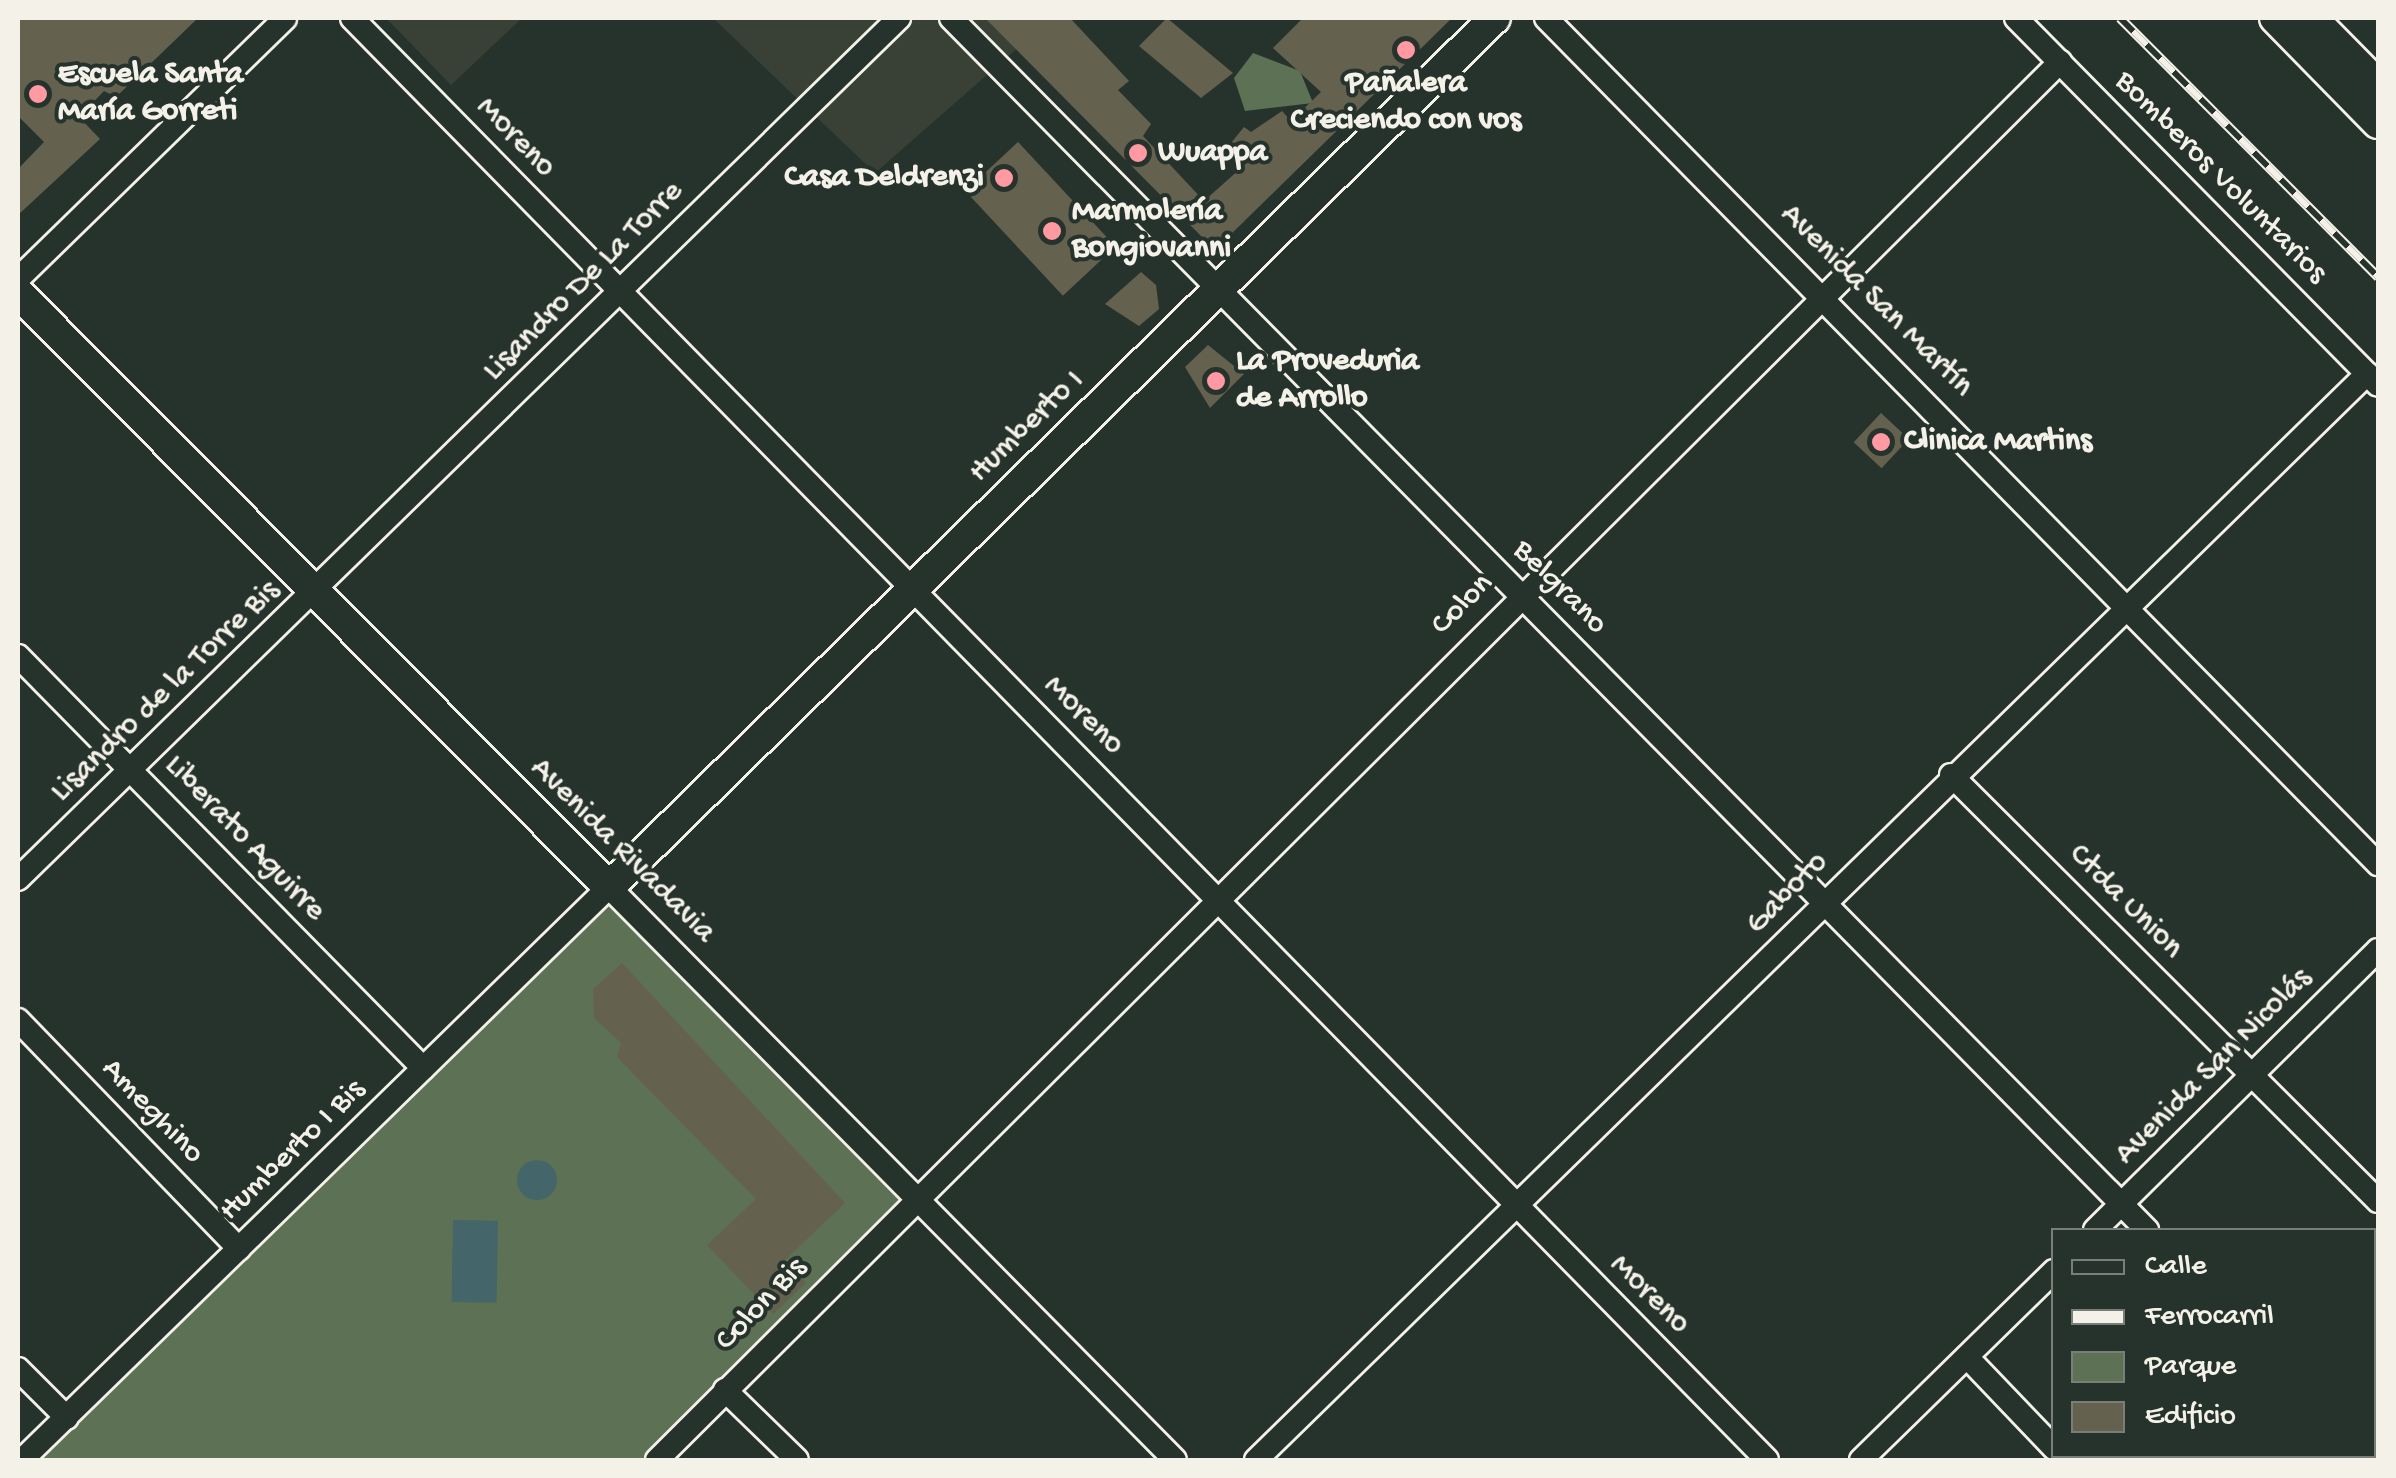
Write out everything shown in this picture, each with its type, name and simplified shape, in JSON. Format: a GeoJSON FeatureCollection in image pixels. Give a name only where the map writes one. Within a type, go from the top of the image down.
{"type":"FeatureCollection","features":[{"type":"Feature","properties":{"kind":"main road","name":"Humberto I"},"geometry":{"type":"LineString","coordinates":[[608,887],[1495,18]]}},
{"type":"Feature","properties":{"kind":"main road"},"geometry":{"type":"LineString","coordinates":[[2275,18],[2378,123]]}},
{"type":"Feature","properties":{"kind":"main road"},"geometry":{"type":"LineString","coordinates":[[2312,18],[2378,85]]}},
{"type":"Feature","properties":{"kind":"main road","name":"Avenida Rivadavia"},"geometry":{"type":"LineString","coordinates":[[18,294],[608,887]]}},
{"type":"Feature","properties":{"kind":"street"},"geometry":{"type":"LineString","coordinates":[[18,279],[285,18]]}},
{"type":"Feature","properties":{"kind":"street","name":"Moreno"},"geometry":{"type":"LineString","coordinates":[[352,18],[1767,1460]]}},
{"type":"Feature","properties":{"kind":"street","name":"Lisandro De La Torre"},"geometry":{"type":"LineString","coordinates":[[316,593],[899,18]]}},
{"type":"Feature","properties":{"kind":"street","name":"Belgrano"},"geometry":{"type":"LineString","coordinates":[[950,18],[2145,1228]]}},
{"type":"Feature","properties":{"kind":"street","name":"Avenida San Martín"},"geometry":{"type":"LineString","coordinates":[[1546,18],[1825,294],[2374,854]]}},
{"type":"Feature","properties":{"kind":"street","name":"Bomberos Voluntarios"},"geometry":{"type":"LineString","coordinates":[[2016,18],[2373,379]]}},
{"type":"Feature","properties":{"kind":"street","name":"Colon"},"geometry":{"type":"LineString","coordinates":[[915,1196],[2060,62]]}},
{"type":"Feature","properties":{"kind":"street","name":"Gaboto"},"geometry":{"type":"LineString","coordinates":[[1256,1460],[1825,904],[1951,775],[2373,379]]}},
{"type":"Feature","properties":{"kind":"street","name":"Lisandro de la Torre Bis"},"geometry":{"type":"LineString","coordinates":[[18,879],[316,593]]}},
{"type":"Feature","properties":{"kind":"street","name":"Liberato Aguirre"},"geometry":{"type":"LineString","coordinates":[[18,656],[423,1068]]}},
{"type":"Feature","properties":{"kind":"street","name":"Ctda Union"},"geometry":{"type":"LineString","coordinates":[[1951,775],[2378,1201]]}},
{"type":"Feature","properties":{"kind":"street","name":"Humberto I Bis"},"geometry":{"type":"LineString","coordinates":[[22,1460],[608,887]]}},
{"type":"Feature","properties":{"kind":"street","name":"Avenida Rivadavia"},"geometry":{"type":"LineString","coordinates":[[608,887],[1174,1460]]}},
{"type":"Feature","properties":{"kind":"street","name":"Avenida San Nicolás"},"geometry":{"type":"LineString","coordinates":[[2096,1228],[2378,950]]}},
{"type":"Feature","properties":{"kind":"street","name":"Ameghino"},"geometry":{"type":"LineString","coordinates":[[18,1020],[239,1249]]}},
{"type":"Feature","properties":{"kind":"street","name":"Colon Bis"},"geometry":{"type":"LineString","coordinates":[[657,1460],[915,1196]]}},
{"type":"Feature","properties":{"kind":"street"},"geometry":{"type":"LineString","coordinates":[[1862,1460],[2051,1274]]}},
{"type":"Feature","properties":{"kind":"street"},"geometry":{"type":"LineString","coordinates":[[1967,1357],[2051,1445]]}},
{"type":"Feature","properties":{"kind":"street"},"geometry":{"type":"LineString","coordinates":[[18,1369],[67,1418]]}},
{"type":"Feature","properties":{"kind":"street"},"geometry":{"type":"LineString","coordinates":[[725,1390],[797,1460]]}},
{"type":"Feature","properties":{"kind":"shaded area"},"geometry":{"type":"Polygon","coordinates":[[[386,18],[522,18],[451,85],[386,18]]]}},
{"type":"Feature","properties":{"kind":"shaded area"},"geometry":{"type":"Polygon","coordinates":[[[713,18],[1052,18],[875,173],[713,18]]]}},
{"type":"Feature","properties":{"kind":"green space"},"geometry":{"type":"Polygon","coordinates":[[[1253,53],[1300,71],[1313,103],[1245,111],[1234,78],[1253,53]]]}},
{"type":"Feature","properties":{"kind":"green space"},"geometry":{"type":"Polygon","coordinates":[[[609,887],[915,1196],[657,1460],[22,1460],[609,887]]]}},
{"type":"Feature","properties":{"kind":"water"},"geometry":{"type":"Polygon","coordinates":[[[537,1160],[551,1166],[557,1180],[551,1194],[537,1200],[523,1194],[517,1180],[523,1166],[537,1160]]]}},
{"type":"Feature","properties":{"kind":"water"},"geometry":{"type":"Polygon","coordinates":[[[453,1220],[498,1221],[497,1303],[452,1302],[453,1220]]]}},
{"type":"Feature","properties":{"kind":"building"},"geometry":{"type":"Polygon","coordinates":[[[18,18],[198,18],[116,97],[104,91],[79,117],[100,139],[18,215],[18,169],[44,142],[18,116],[18,18]]]}},
{"type":"Feature","properties":{"kind":"building"},"geometry":{"type":"Polygon","coordinates":[[[985,18],[1070,18],[1129,81],[1118,90],[1151,124],[1143,136],[1204,201],[1250,160],[1231,143],[1244,127],[1251,132],[1282,111],[1291,121],[1321,92],[1273,48],[1303,18],[1452,18],[1223,242],[1204,239],[985,18]]]}},
{"type":"Feature","properties":{"kind":"building"},"geometry":{"type":"Polygon","coordinates":[[[1167,18],[1233,73],[1201,98],[1139,46],[1167,18]]]}},
{"type":"Feature","properties":{"kind":"building","name":"Marmolería Bongiovanni"},"geometry":{"type":"Polygon","coordinates":[[[1018,142],[1116,247],[1063,296],[965,191],[1018,142]]]}},
{"type":"Feature","properties":{"kind":"building"},"geometry":{"type":"Polygon","coordinates":[[[1141,272],[1156,285],[1159,309],[1139,326],[1105,304],[1141,272]]]}},
{"type":"Feature","properties":{"kind":"building","name":"La Proveduria de Arrollo"},"geometry":{"type":"Polygon","coordinates":[[[1208,345],[1244,374],[1210,408],[1185,367],[1208,345]]]}},
{"type":"Feature","properties":{"kind":"building"},"geometry":{"type":"Polygon","coordinates":[[[1881,413],[1909,439],[1882,468],[1854,442],[1881,413]]]}},
{"type":"Feature","properties":{"kind":"building"},"geometry":{"type":"Polygon","coordinates":[[[622,963],[845,1203],[785,1260],[806,1283],[773,1314],[707,1245],[756,1199],[617,1057],[621,1043],[594,1018],[593,989],[622,963]]]}},
{"type":"Feature","properties":{"kind":"railway"},"geometry":{"type":"LineString","coordinates":[[2120,18],[2378,277]]}},
{"type":"Feature","properties":{"kind":"place","name":"Pañalera Creciendo con vos"},"geometry":{"type":"Point","coordinates":[1406,50]}},
{"type":"Feature","properties":{"kind":"place","name":"Escuela Santa María Gorreti"},"geometry":{"type":"Point","coordinates":[38,94]}},
{"type":"Feature","properties":{"kind":"place","name":"Wuappa"},"geometry":{"type":"Point","coordinates":[1138,153]}},
{"type":"Feature","properties":{"kind":"place","name":"Casa Deldrenzi"},"geometry":{"type":"Point","coordinates":[1004,178]}},
{"type":"Feature","properties":{"kind":"place","name":"Marmolería Bongiovanni"},"geometry":{"type":"Point","coordinates":[1052,231]}},
{"type":"Feature","properties":{"kind":"place","name":"La Proveduria de Arrollo"},"geometry":{"type":"Point","coordinates":[1216,381]}},
{"type":"Feature","properties":{"kind":"place","name":"Clinica Martins"},"geometry":{"type":"Point","coordinates":[1881,442]}}]}
